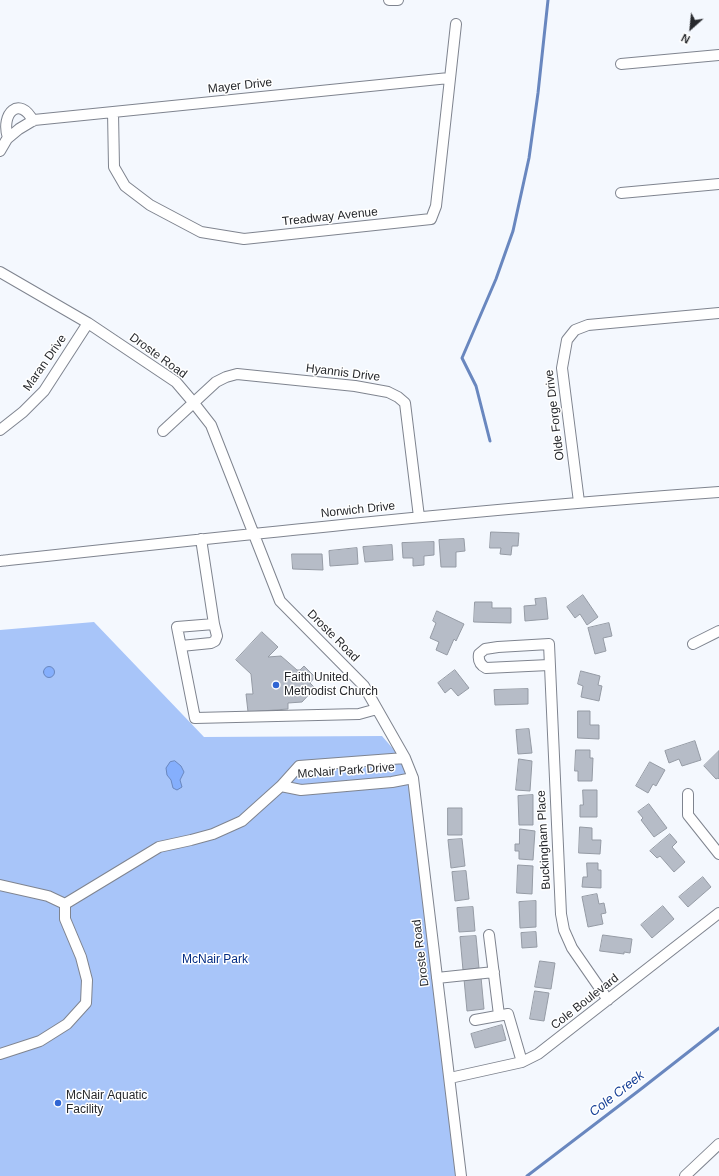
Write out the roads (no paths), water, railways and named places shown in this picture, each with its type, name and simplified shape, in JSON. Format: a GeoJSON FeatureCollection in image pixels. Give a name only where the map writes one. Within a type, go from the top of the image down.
{"type":"FeatureCollection","features":[{"type":"Feature","properties":{"kind":"street"},"geometry":{"type":"LineString","coordinates":[[389,0],[398,0]]}},
{"type":"Feature","properties":{"kind":"street","name":"Treadway Avenue"},"geometry":{"type":"LineString","coordinates":[[113,112],[114,167],[125,186],[150,205],[201,232],[244,239],[431,219],[436,206],[456,24]]}},
{"type":"Feature","properties":{"kind":"street"},"geometry":{"type":"LineString","coordinates":[[621,64],[719,55]]}},
{"type":"Feature","properties":{"kind":"street","name":"Mayer Drive"},"geometry":{"type":"LineString","coordinates":[[0,151],[8,138],[33,121],[450,78]]}},
{"type":"Feature","properties":{"kind":"street"},"geometry":{"type":"LineString","coordinates":[[8,138],[4,131],[4,123],[6,114],[11,109],[19,108],[30,113],[33,121]]}},
{"type":"Feature","properties":{"kind":"street"},"geometry":{"type":"LineString","coordinates":[[621,193],[719,184]]}},
{"type":"Feature","properties":{"kind":"street","name":"Droste Road"},"geometry":{"type":"LineString","coordinates":[[0,272],[88,323],[176,382],[194,402],[211,425],[280,601],[364,686],[405,758],[413,778],[461,1176]]}},
{"type":"Feature","properties":{"kind":"street","name":"Olde Forge Drive"},"geometry":{"type":"LineString","coordinates":[[579,502],[562,368],[567,340],[575,330],[588,325],[719,313]]}},
{"type":"Feature","properties":{"kind":"street","name":"Maran Drive"},"geometry":{"type":"LineString","coordinates":[[0,430],[23,412],[44,391],[88,323]]}},
{"type":"Feature","properties":{"kind":"street","name":"Hyannis Drive"},"geometry":{"type":"LineString","coordinates":[[163,431],[216,382],[237,374],[355,386],[388,392],[398,396],[405,404],[419,517]]}},
{"type":"Feature","properties":{"kind":"street","name":"Norwich Drive"},"geometry":{"type":"LineString","coordinates":[[0,560],[419,517],[579,502],[719,492]]}},
{"type":"Feature","properties":{"kind":"street"},"geometry":{"type":"LineString","coordinates":[[181,646],[211,643],[215,641],[217,636],[201,539]]}},
{"type":"Feature","properties":{"kind":"street"},"geometry":{"type":"LineString","coordinates":[[214,624],[178,627],[196,718],[359,714],[377,709]]}},
{"type":"Feature","properties":{"kind":"street"},"geometry":{"type":"LineString","coordinates":[[693,644],[719,632]]}},
{"type":"Feature","properties":{"kind":"street","name":"Buckingham Place"},"geometry":{"type":"LineString","coordinates":[[549,665],[486,668],[478,660],[478,654],[485,649],[498,647],[549,644],[561,914],[564,930],[572,948],[608,1000]]}},
{"type":"Feature","properties":{"kind":"street","name":"McNair Park Drive"},"geometry":{"type":"LineString","coordinates":[[65,904],[159,847],[213,834],[242,821],[281,786],[299,766],[405,758]]}},
{"type":"Feature","properties":{"kind":"street","name":"McNair Park Drive"},"geometry":{"type":"LineString","coordinates":[[281,786],[301,790],[392,782],[413,778]]}},
{"type":"Feature","properties":{"kind":"street"},"geometry":{"type":"LineString","coordinates":[[688,794],[688,816],[719,854]]}},
{"type":"Feature","properties":{"kind":"street"},"geometry":{"type":"LineString","coordinates":[[0,885],[48,896],[65,904],[64,919],[81,957],[87,980],[86,1002],[67,1024],[40,1041],[0,1054]]}},
{"type":"Feature","properties":{"kind":"street","name":"Cole Boulevard"},"geometry":{"type":"LineString","coordinates":[[450,1078],[522,1062],[538,1054],[719,913]]}},
{"type":"Feature","properties":{"kind":"street"},"geometry":{"type":"LineString","coordinates":[[489,935],[499,1015]]}},
{"type":"Feature","properties":{"kind":"street"},"geometry":{"type":"LineString","coordinates":[[437,978],[494,972]]}},
{"type":"Feature","properties":{"kind":"street"},"geometry":{"type":"LineString","coordinates":[[475,1020],[508,1014],[522,1062]]}},
{"type":"Feature","properties":{"kind":"street"},"geometry":{"type":"LineString","coordinates":[[685,1176],[719,1144]]}},
{"type":"Feature","properties":{"kind":"waterway"},"geometry":{"type":"LineString","coordinates":[[490,441],[476,386],[462,358],[496,279],[513,231],[529,158],[548,0]]}},
{"type":"Feature","properties":{"kind":"waterway","name":"Cole Creek"},"geometry":{"type":"LineString","coordinates":[[527,1176],[719,1028]]}},
{"type":"Feature","properties":{"kind":"place","name":"Faith United Methodist Church"},"geometry":{"type":"Point","coordinates":[276,685]}},
{"type":"Feature","properties":{"kind":"place","name":"McNair Aquatic Facility"},"geometry":{"type":"Point","coordinates":[58,1103]}},
{"type":"Feature","properties":{"kind":"park label","name":"McNair Park"},"geometry":{"type":"Point","coordinates":[215,960]}}]}
